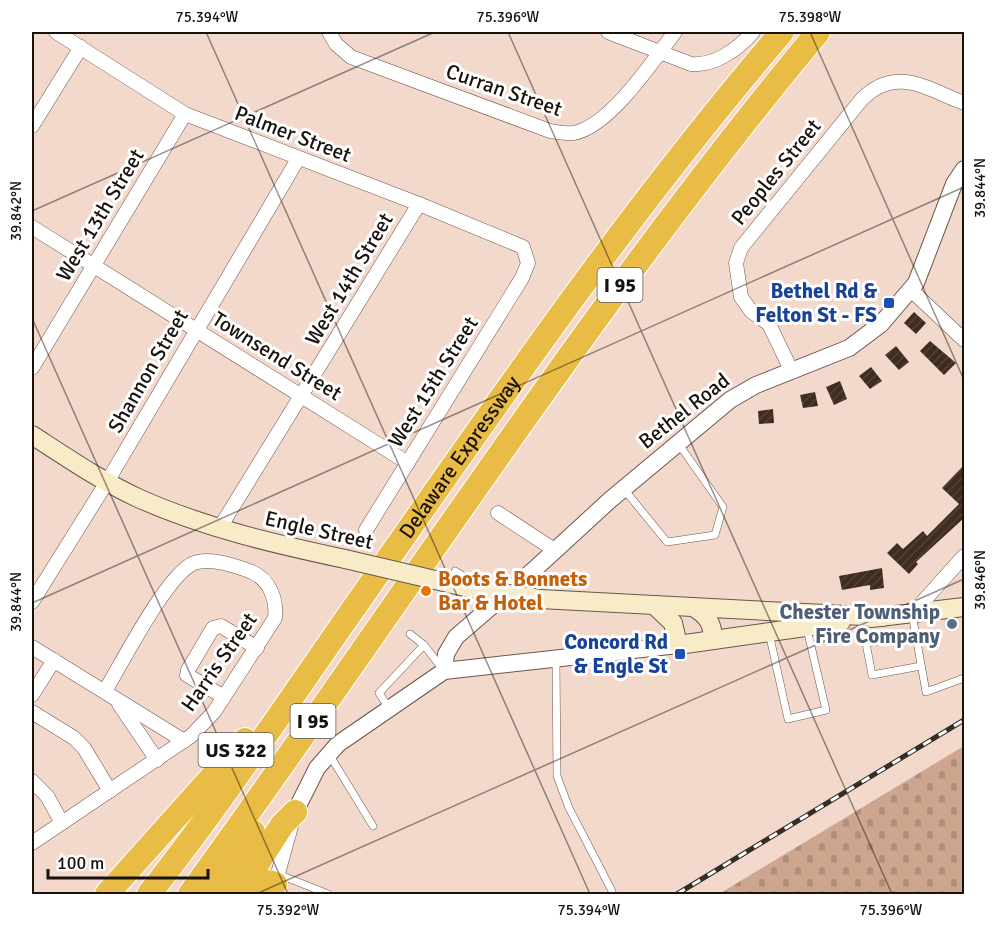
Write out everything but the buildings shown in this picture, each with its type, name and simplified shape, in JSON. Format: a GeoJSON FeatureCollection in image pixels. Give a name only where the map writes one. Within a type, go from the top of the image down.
{"type":"FeatureCollection","features":[{"type":"Feature","properties":{"kind":"highway","name":"Delaware Expressway"},"geometry":{"type":"LineString","coordinates":[[149,894],[223,796],[609,248],[705,124],[782,32]]}},
{"type":"Feature","properties":{"kind":"highway","name":"Delaware Expressway"},"geometry":{"type":"LineString","coordinates":[[190,894],[609,300],[751,114],[818,32]]}},
{"type":"Feature","properties":{"kind":"highway","name":"US 322"},"geometry":{"type":"LineString","coordinates":[[214,894],[301,755],[373,651],[434,547]]}},
{"type":"Feature","properties":{"kind":"highway","name":"US 322"},"geometry":{"type":"LineString","coordinates":[[107,894],[207,784],[359,601]]}},
{"type":"Feature","properties":{"kind":"highway"},"geometry":{"type":"LineString","coordinates":[[238,894],[282,825],[295,812]]}},
{"type":"Feature","properties":{"kind":"highway"},"geometry":{"type":"LineString","coordinates":[[238,894],[254,885],[269,881],[275,884]]}},
{"type":"Feature","properties":{"kind":"main road","name":"Engle Street"},"geometry":{"type":"LineString","coordinates":[[32,435],[107,482],[170,512],[219,530],[465,587],[540,599],[882,617]]}},
{"type":"Feature","properties":{"kind":"main road"},"geometry":{"type":"LineString","coordinates":[[654,605],[673,623],[678,645],[964,607]]}},
{"type":"Feature","properties":{"kind":"main road"},"geometry":{"type":"LineString","coordinates":[[693,607],[707,617],[712,627],[713,640]]}},
{"type":"Feature","properties":{"kind":"street","name":"Palmer Street"},"geometry":{"type":"LineString","coordinates":[[56,32],[185,114],[518,243],[526,253]]}},
{"type":"Feature","properties":{"kind":"street","name":"Curran Street"},"geometry":{"type":"LineString","coordinates":[[329,32],[336,44],[351,57],[550,131],[572,134],[594,125],[613,107],[675,32]]}},
{"type":"Feature","properties":{"kind":"street"},"geometry":{"type":"LineString","coordinates":[[608,32],[659,53],[691,64],[702,65],[730,51],[753,32]]}},
{"type":"Feature","properties":{"kind":"street"},"geometry":{"type":"LineString","coordinates":[[32,126],[81,47]]}},
{"type":"Feature","properties":{"kind":"street","name":"Peoples Street"},"geometry":{"type":"LineString","coordinates":[[792,372],[769,324],[751,311],[741,297],[736,263],[741,248],[862,99],[876,86],[902,80],[964,103]]}},
{"type":"Feature","properties":{"kind":"street","name":"West 13th Street"},"geometry":{"type":"LineString","coordinates":[[32,368],[185,114]]}},
{"type":"Feature","properties":{"kind":"street","name":"Shannon Street"},"geometry":{"type":"LineString","coordinates":[[32,602],[107,482],[298,159]]}},
{"type":"Feature","properties":{"kind":"street","name":"Bethel Road"},"geometry":{"type":"LineString","coordinates":[[444,671],[446,654],[456,637],[502,598],[553,549],[678,443],[744,392],[828,359],[867,336],[911,290],[924,266],[954,184],[964,169]]}},
{"type":"Feature","properties":{"kind":"street","name":"West 14th Street"},"geometry":{"type":"LineString","coordinates":[[219,530],[303,397],[419,204]]}},
{"type":"Feature","properties":{"kind":"street","name":"Townsend Street"},"geometry":{"type":"LineString","coordinates":[[32,227],[408,463]]}},
{"type":"Feature","properties":{"kind":"street","name":"West 15th Street"},"geometry":{"type":"LineString","coordinates":[[366,530],[522,278],[528,263],[526,253]]}},
{"type":"Feature","properties":{"kind":"street"},"geometry":{"type":"LineString","coordinates":[[911,290],[964,340]]}},
{"type":"Feature","properties":{"kind":"street"},"geometry":{"type":"LineString","coordinates":[[498,513],[553,549]]}},
{"type":"Feature","properties":{"kind":"street"},"geometry":{"type":"LineString","coordinates":[[912,614],[964,556]]}},
{"type":"Feature","properties":{"kind":"street","name":"Harris Street"},"geometry":{"type":"LineString","coordinates":[[32,843],[184,741],[214,712],[275,618],[275,603],[268,584],[261,577],[245,570],[217,562],[195,563],[172,582],[110,694]]}},
{"type":"Feature","properties":{"kind":"street"},"geometry":{"type":"LineString","coordinates":[[224,697],[187,675],[213,628],[221,626],[257,648]]}},
{"type":"Feature","properties":{"kind":"street"},"geometry":{"type":"LineString","coordinates":[[275,884],[295,812],[311,777],[329,753],[389,708],[444,671],[678,645]]}},
{"type":"Feature","properties":{"kind":"street"},"geometry":{"type":"LineString","coordinates":[[32,647],[184,741]]}},
{"type":"Feature","properties":{"kind":"street"},"geometry":{"type":"LineString","coordinates":[[32,695],[54,660]]}},
{"type":"Feature","properties":{"kind":"street"},"geometry":{"type":"LineString","coordinates":[[110,694],[157,760]]}},
{"type":"Feature","properties":{"kind":"street"},"geometry":{"type":"LineString","coordinates":[[32,712],[79,743],[110,791]]}},
{"type":"Feature","properties":{"kind":"street"},"geometry":{"type":"LineString","coordinates":[[32,781],[46,796],[62,823]]}},
{"type":"Feature","properties":{"kind":"lane"},"geometry":{"type":"LineString","coordinates":[[623,488],[667,542],[715,535],[723,507],[678,443]]}},
{"type":"Feature","properties":{"kind":"lane"},"geometry":{"type":"LineString","coordinates":[[455,571],[502,598]]}},
{"type":"Feature","properties":{"kind":"lane"},"geometry":{"type":"LineString","coordinates":[[912,614],[926,692],[964,678]]}},
{"type":"Feature","properties":{"kind":"lane"},"geometry":{"type":"LineString","coordinates":[[770,633],[788,719],[826,710],[806,627]]}},
{"type":"Feature","properties":{"kind":"lane"},"geometry":{"type":"LineString","coordinates":[[410,634],[424,645],[444,671]]}},
{"type":"Feature","properties":{"kind":"lane"},"geometry":{"type":"LineString","coordinates":[[915,635],[866,643],[872,675],[921,666]]}},
{"type":"Feature","properties":{"kind":"lane"},"geometry":{"type":"LineString","coordinates":[[389,708],[379,693],[424,645]]}},
{"type":"Feature","properties":{"kind":"lane"},"geometry":{"type":"LineString","coordinates":[[556,659],[557,776],[569,808],[612,891]]}},
{"type":"Feature","properties":{"kind":"lane"},"geometry":{"type":"LineString","coordinates":[[329,753],[373,826]]}},
{"type":"Feature","properties":{"kind":"lane"},"geometry":{"type":"LineString","coordinates":[[275,884],[328,894]]}},
{"type":"Feature","properties":{"kind":"green space"},"geometry":{"type":"Polygon","coordinates":[[[964,746],[964,894],[719,894],[964,746]]]}},
{"type":"Feature","properties":{"kind":"railway"},"geometry":{"type":"LineString","coordinates":[[677,894],[964,720]]}},
{"type":"Feature","properties":{"kind":"place","name":"Bethel Rd & Felton St - FS"},"geometry":{"type":"Point","coordinates":[889,303]}},
{"type":"Feature","properties":{"kind":"place","name":"Boots & Bonnets Bar & Hotel"},"geometry":{"type":"Point","coordinates":[426,591]}},
{"type":"Feature","properties":{"kind":"place","name":"Chester Township Fire Company"},"geometry":{"type":"Point","coordinates":[952,624]}},
{"type":"Feature","properties":{"kind":"place","name":"Concord Rd & Engle St"},"geometry":{"type":"Point","coordinates":[680,654]}}]}
